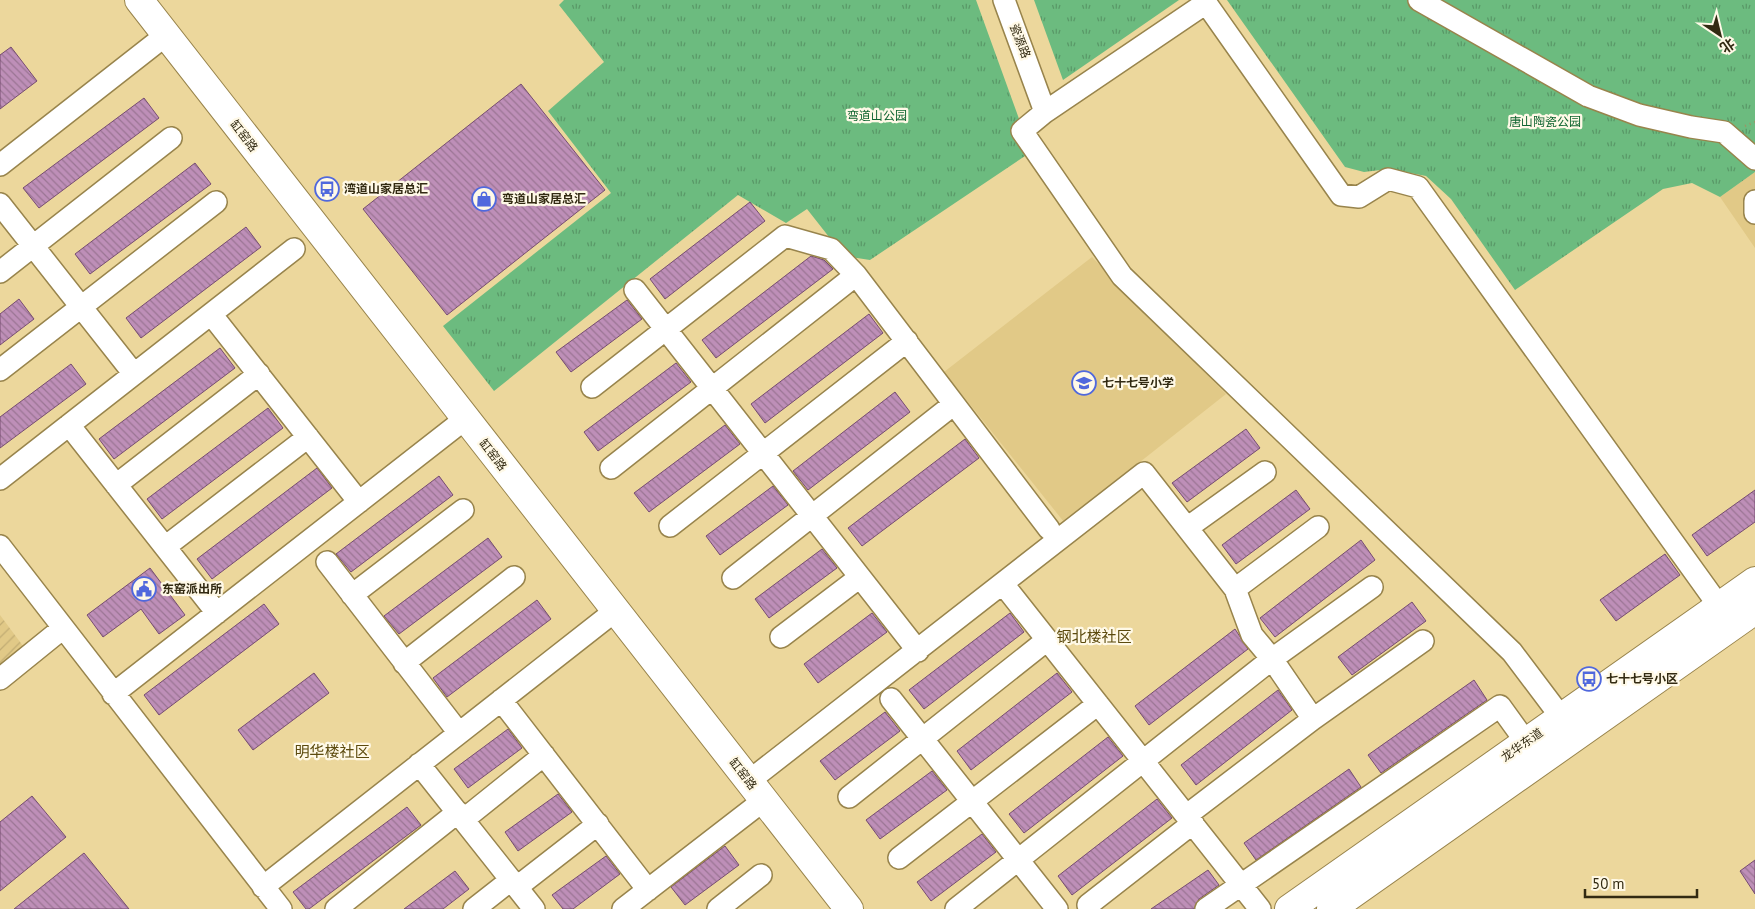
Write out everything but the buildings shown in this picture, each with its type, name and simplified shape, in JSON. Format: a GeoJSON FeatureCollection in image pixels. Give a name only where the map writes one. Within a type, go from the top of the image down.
{"type":"FeatureCollection","features":[{"type":"Feature","properties":{"kind":"main road","name":"缸窑路"},"geometry":{"type":"LineString","coordinates":[[139,0],[849,909]]}},
{"type":"Feature","properties":{"kind":"main road","name":"龙华东道"},"geometry":{"type":"LineString","coordinates":[[1289,909],[1755,581]]}},
{"type":"Feature","properties":{"kind":"main road","name":"龙华东道"},"geometry":{"type":"LineString","coordinates":[[1330,909],[1755,610]]}},
{"type":"Feature","properties":{"kind":"street","name":"瓷源路"},"geometry":{"type":"LineString","coordinates":[[1004,0],[1036,82],[1045,112]]}},
{"type":"Feature","properties":{"kind":"street"},"geometry":{"type":"LineString","coordinates":[[1419,0],[1588,96],[1639,114],[1691,128],[1724,132],[1755,159]]}},
{"type":"Feature","properties":{"kind":"street"},"geometry":{"type":"LineString","coordinates":[[1562,717],[1512,652],[1122,276],[1022,131],[1045,112],[1206,3],[1341,194],[1359,197],[1388,179],[1418,187],[1719,606]]}},
{"type":"Feature","properties":{"kind":"street"},"geometry":{"type":"LineString","coordinates":[[0,165],[166,35]]}},
{"type":"Feature","properties":{"kind":"street"},"geometry":{"type":"LineString","coordinates":[[0,272],[171,138]]}},
{"type":"Feature","properties":{"kind":"street"},"geometry":{"type":"LineString","coordinates":[[1755,201],[1755,213]]}},
{"type":"Feature","properties":{"kind":"street"},"geometry":{"type":"LineString","coordinates":[[0,370],[216,202]]}},
{"type":"Feature","properties":{"kind":"street"},"geometry":{"type":"LineString","coordinates":[[0,204],[134,374]]}},
{"type":"Feature","properties":{"kind":"street"},"geometry":{"type":"LineString","coordinates":[[592,387],[785,236],[831,249],[856,275],[1050,529]]}},
{"type":"Feature","properties":{"kind":"street"},"geometry":{"type":"LineString","coordinates":[[0,479],[294,249]]}},
{"type":"Feature","properties":{"kind":"street"},"geometry":{"type":"LineString","coordinates":[[611,468],[856,275]]}},
{"type":"Feature","properties":{"kind":"street"},"geometry":{"type":"LineString","coordinates":[[635,290],[918,650]]}},
{"type":"Feature","properties":{"kind":"street"},"geometry":{"type":"LineString","coordinates":[[211,314],[359,502]]}},
{"type":"Feature","properties":{"kind":"street"},"geometry":{"type":"LineString","coordinates":[[670,526],[907,342]]}},
{"type":"Feature","properties":{"kind":"street"},"geometry":{"type":"LineString","coordinates":[[116,485],[259,374]]}},
{"type":"Feature","properties":{"kind":"street"},"geometry":{"type":"LineString","coordinates":[[733,578],[954,404]]}},
{"type":"Feature","properties":{"kind":"street"},"geometry":{"type":"LineString","coordinates":[[113,694],[465,419]]}},
{"type":"Feature","properties":{"kind":"street"},"geometry":{"type":"LineString","coordinates":[[69,425],[217,613]]}},
{"type":"Feature","properties":{"kind":"street"},"geometry":{"type":"LineString","coordinates":[[165,547],[308,437]]}},
{"type":"Feature","properties":{"kind":"street"},"geometry":{"type":"LineString","coordinates":[[1187,528],[1264,472]]}},
{"type":"Feature","properties":{"kind":"street"},"geometry":{"type":"LineString","coordinates":[[624,909],[648,890],[756,791],[918,650],[1144,473],[1235,589],[1252,635],[1272,659],[1313,719]]}},
{"type":"Feature","properties":{"kind":"street"},"geometry":{"type":"LineString","coordinates":[[352,594],[463,510]]}},
{"type":"Feature","properties":{"kind":"street"},"geometry":{"type":"LineString","coordinates":[[1235,589],[1318,527]]}},
{"type":"Feature","properties":{"kind":"street"},"geometry":{"type":"LineString","coordinates":[[0,546],[281,909]]}},
{"type":"Feature","properties":{"kind":"street"},"geometry":{"type":"LineString","coordinates":[[327,562],[459,734]]}},
{"type":"Feature","properties":{"kind":"street"},"geometry":{"type":"LineString","coordinates":[[404,663],[514,577]]}},
{"type":"Feature","properties":{"kind":"street"},"geometry":{"type":"LineString","coordinates":[[781,637],[860,577]]}},
{"type":"Feature","properties":{"kind":"street"},"geometry":{"type":"LineString","coordinates":[[1003,584],[1260,909]]}},
{"type":"Feature","properties":{"kind":"street"},"geometry":{"type":"LineString","coordinates":[[956,909],[1272,659],[1372,587]]}},
{"type":"Feature","properties":{"kind":"street"},"geometry":{"type":"LineString","coordinates":[[263,887],[615,610]]}},
{"type":"Feature","properties":{"kind":"street"},"geometry":{"type":"LineString","coordinates":[[0,679],[62,628]]}},
{"type":"Feature","properties":{"kind":"street"},"geometry":{"type":"LineString","coordinates":[[849,797],[1048,640]]}},
{"type":"Feature","properties":{"kind":"street"},"geometry":{"type":"LineString","coordinates":[[1088,905],[1313,719],[1422,641]]}},
{"type":"Feature","properties":{"kind":"street"},"geometry":{"type":"LineString","coordinates":[[891,699],[1057,909]]}},
{"type":"Feature","properties":{"kind":"street"},"geometry":{"type":"LineString","coordinates":[[501,700],[648,890]]}},
{"type":"Feature","properties":{"kind":"street"},"geometry":{"type":"LineString","coordinates":[[899,858],[971,800],[1098,704]]}},
{"type":"Feature","properties":{"kind":"street"},"geometry":{"type":"LineString","coordinates":[[1206,909],[1500,706],[1526,742]]}},
{"type":"Feature","properties":{"kind":"street"},"geometry":{"type":"LineString","coordinates":[[336,909],[544,755]]}},
{"type":"Feature","properties":{"kind":"street"},"geometry":{"type":"LineString","coordinates":[[419,764],[534,909]]}},
{"type":"Feature","properties":{"kind":"street"},"geometry":{"type":"LineString","coordinates":[[474,909],[514,884],[598,824]]}},
{"type":"Feature","properties":{"kind":"street"},"geometry":{"type":"LineString","coordinates":[[718,909],[761,875]]}},
{"type":"Feature","properties":{"kind":"shaded area"},"geometry":{"type":"Polygon","coordinates":[[[1755,172],[1755,248],[1720,197],[1755,172]]]}},
{"type":"Feature","properties":{"kind":"shaded area","name":"七十七号小学"},"geometry":{"type":"Polygon","coordinates":[[[1092,257],[1226,394],[1064,522],[944,372],[1092,257]]]}},
{"type":"Feature","properties":{"kind":"shaded area"},"geometry":{"type":"Polygon","coordinates":[[[0,615],[23,646],[0,666],[0,615]]]}},
{"type":"Feature","properties":{"kind":"green space","name":"弯道山公园"},"geometry":{"type":"Polygon","coordinates":[[[564,0],[976,0],[1031,152],[870,260],[844,256],[807,209],[786,223],[738,195],[494,391],[443,326],[611,193],[548,111],[604,62],[559,5],[564,0]]]}},
{"type":"Feature","properties":{"kind":"green space"},"geometry":{"type":"Polygon","coordinates":[[[1034,0],[1179,0],[1063,80],[1034,0]]]}},
{"type":"Feature","properties":{"kind":"green space","name":"唐山陶瓷公园"},"geometry":{"type":"Polygon","coordinates":[[[1227,0],[1755,0],[1755,172],[1720,197],[1692,183],[1663,189],[1515,290],[1451,199],[1426,176],[1389,169],[1364,172],[1345,167],[1227,0]]]}},
{"type":"Feature","properties":{"kind":"place","name":"湾道山家居总汇"},"geometry":{"type":"Point","coordinates":[327,189]}},
{"type":"Feature","properties":{"kind":"place","name":"弯道山家居总汇"},"geometry":{"type":"Point","coordinates":[484,199]}},
{"type":"Feature","properties":{"kind":"place","name":"七十七号小学"},"geometry":{"type":"Point","coordinates":[1084,383]}},
{"type":"Feature","properties":{"kind":"place","name":"东窑派出所"},"geometry":{"type":"Point","coordinates":[144,589]}},
{"type":"Feature","properties":{"kind":"place","name":"七十七号小区"},"geometry":{"type":"Point","coordinates":[1589,679]}},
{"type":"Feature","properties":{"kind":"district","name":"钢北楼社区"},"geometry":{"type":"Point","coordinates":[1094,637]}},
{"type":"Feature","properties":{"kind":"district","name":"明华楼社区"},"geometry":{"type":"Point","coordinates":[332,752]}}]}
